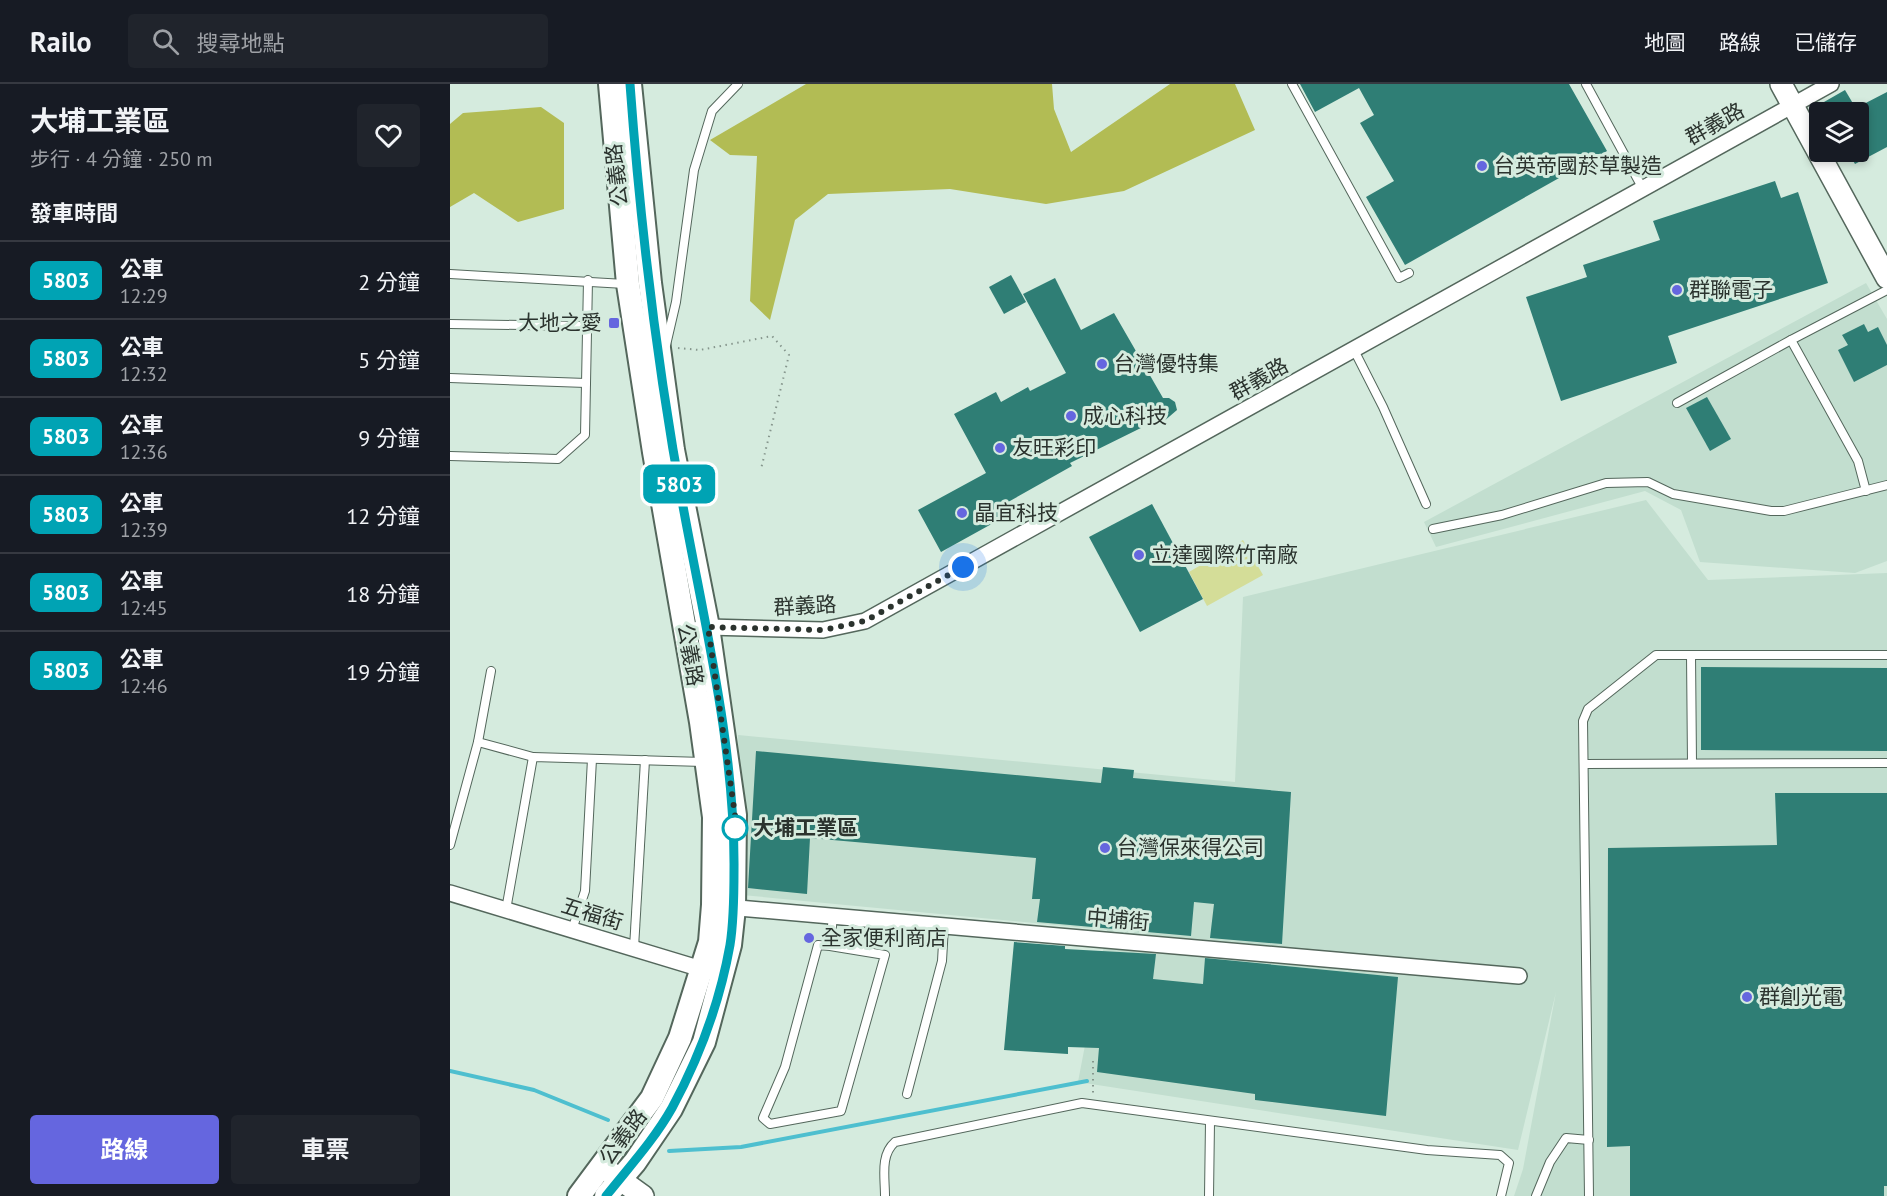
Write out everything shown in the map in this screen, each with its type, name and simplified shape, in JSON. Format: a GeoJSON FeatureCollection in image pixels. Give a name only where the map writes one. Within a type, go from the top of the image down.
{"type":"FeatureCollection","features":[{"type":"Feature","properties":{"kind":"main road","name":"公義路"},"geometry":{"type":"LineString","coordinates":[[610,84],[639,283],[708,627],[717,760]]}},
{"type":"Feature","properties":{"kind":"main road","name":"公義路"},"geometry":{"type":"LineString","coordinates":[[630,84],[639,283]]}},
{"type":"Feature","properties":{"kind":"main road","name":"公義路"},"geometry":{"type":"LineString","coordinates":[[599,1186],[671,1109],[704,1042],[712,972],[730,945],[723,906],[735,815],[717,760],[686,632],[656,359]]}},
{"type":"Feature","properties":{"kind":"street"},"geometry":{"type":"LineString","coordinates":[[1781,84],[1887,278]]}},
{"type":"Feature","properties":{"kind":"street","name":"群義路"},"geometry":{"type":"LineString","coordinates":[[686,632],[708,627],[823,630],[865,621],[1831,84]]}},
{"type":"Feature","properties":{"kind":"street","name":"五福街"},"geometry":{"type":"LineString","coordinates":[[450,893],[712,972]]}},
{"type":"Feature","properties":{"kind":"street","name":"中埔街"},"geometry":{"type":"LineString","coordinates":[[723,906],[1519,976]]}},
{"type":"Feature","properties":{"kind":"street"},"geometry":{"type":"LineString","coordinates":[[599,1186],[643,1196]]}},
{"type":"Feature","properties":{"kind":"lane"},"geometry":{"type":"LineString","coordinates":[[656,359],[676,302],[694,170],[712,111],[738,84]]}},
{"type":"Feature","properties":{"kind":"lane"},"geometry":{"type":"LineString","coordinates":[[1292,84],[1399,279],[1409,273]]}},
{"type":"Feature","properties":{"kind":"lane"},"geometry":{"type":"LineString","coordinates":[[1586,84],[1643,189]]}},
{"type":"Feature","properties":{"kind":"lane"},"geometry":{"type":"LineString","coordinates":[[450,274],[639,283]]}},
{"type":"Feature","properties":{"kind":"lane"},"geometry":{"type":"LineString","coordinates":[[450,456],[558,459],[585,435],[588,280]]}},
{"type":"Feature","properties":{"kind":"lane"},"geometry":{"type":"LineString","coordinates":[[1677,403],[1887,290]]}},
{"type":"Feature","properties":{"kind":"lane"},"geometry":{"type":"LineString","coordinates":[[450,324],[587,326]]}},
{"type":"Feature","properties":{"kind":"lane"},"geometry":{"type":"LineString","coordinates":[[1791,340],[1858,461],[1866,491]]}},
{"type":"Feature","properties":{"kind":"lane"},"geometry":{"type":"LineString","coordinates":[[1354,350],[1383,407],[1426,504]]}},
{"type":"Feature","properties":{"kind":"lane"},"geometry":{"type":"LineString","coordinates":[[450,378],[586,383]]}},
{"type":"Feature","properties":{"kind":"lane"},"geometry":{"type":"LineString","coordinates":[[1432,529],[1502,515],[1606,483],[1648,482],[1673,494],[1771,511],[1784,511],[1887,485]]}},
{"type":"Feature","properties":{"kind":"lane"},"geometry":{"type":"LineString","coordinates":[[1589,1196],[1584,764],[1584,721],[1588,709],[1656,655],[1887,655]]}},
{"type":"Feature","properties":{"kind":"lane"},"geometry":{"type":"LineString","coordinates":[[1692,655],[1692,763]]}},
{"type":"Feature","properties":{"kind":"lane"},"geometry":{"type":"LineString","coordinates":[[450,845],[478,742],[491,671]]}},
{"type":"Feature","properties":{"kind":"lane"},"geometry":{"type":"LineString","coordinates":[[478,742],[533,757],[717,760]]}},
{"type":"Feature","properties":{"kind":"lane"},"geometry":{"type":"LineString","coordinates":[[506,910],[533,757]]}},
{"type":"Feature","properties":{"kind":"lane"},"geometry":{"type":"LineString","coordinates":[[572,930],[585,891],[591,759]]}},
{"type":"Feature","properties":{"kind":"lane"},"geometry":{"type":"LineString","coordinates":[[634,948],[645,760]]}},
{"type":"Feature","properties":{"kind":"lane"},"geometry":{"type":"LineString","coordinates":[[1584,764],[1887,763]]}},
{"type":"Feature","properties":{"kind":"lane"},"geometry":{"type":"LineString","coordinates":[[830,946],[833,916]]}},
{"type":"Feature","properties":{"kind":"lane"},"geometry":{"type":"LineString","coordinates":[[907,1094],[942,961],[944,926]]}},
{"type":"Feature","properties":{"kind":"lane"},"geometry":{"type":"LineString","coordinates":[[818,945],[830,946],[885,956],[841,1111],[770,1124],[763,1118],[785,1067],[818,945]]}},
{"type":"Feature","properties":{"kind":"lane"},"geometry":{"type":"LineString","coordinates":[[885,1196],[885,1163],[888,1148],[895,1142],[1082,1103],[1427,1150],[1500,1155],[1509,1163],[1501,1196]]}},
{"type":"Feature","properties":{"kind":"lane"},"geometry":{"type":"LineString","coordinates":[[1209,1196],[1210,1122]]}},
{"type":"Feature","properties":{"kind":"lane"},"geometry":{"type":"LineString","coordinates":[[1536,1196],[1550,1162],[1566,1138],[1589,1140]]}},
{"type":"Feature","properties":{"kind":"path"},"geometry":{"type":"LineString","coordinates":[[656,359],[772,336],[789,355],[761,469]]}},
{"type":"Feature","properties":{"kind":"path"},"geometry":{"type":"LineString","coordinates":[[1093,1061],[1093,1104]]}},
{"type":"Feature","properties":{"kind":"shaded area"},"geometry":{"type":"Polygon","coordinates":[[[1866,283],[1887,319],[1887,561],[1855,573],[1700,562],[1681,510],[1645,491],[1436,547],[1424,522],[1866,283]]]}},
{"type":"Feature","properties":{"kind":"shaded area"},"geometry":{"type":"Polygon","coordinates":[[[1646,500],[1708,580],[1887,573],[1887,1196],[1514,1196],[1523,1169],[1556,992],[1518,1150],[1078,1082],[1107,930],[742,895],[738,735],[1235,782],[1243,597],[1646,500]]]}},
{"type":"Feature","properties":{"kind":"green space"},"geometry":{"type":"Polygon","coordinates":[[[806,84],[1052,84],[1054,109],[1071,152],[1170,84],[1235,84],[1255,130],[1124,191],[1046,204],[950,189],[828,194],[795,220],[770,320],[750,301],[757,156],[730,155],[710,140],[806,84]]]}},
{"type":"Feature","properties":{"kind":"green space"},"geometry":{"type":"Polygon","coordinates":[[[541,107],[564,123],[564,209],[518,222],[474,193],[450,207],[450,124],[463,113],[541,107]]]}},
{"type":"Feature","properties":{"kind":"green space"},"geometry":{"type":"Polygon","coordinates":[[[1243,540],[1263,575],[1207,606],[1189,572],[1243,540]]]}},
{"type":"Feature","properties":{"kind":"building","name":"台英帝國菸草製造"},"geometry":{"type":"Polygon","coordinates":[[[1300,84],[1569,84],[1607,151],[1405,265],[1366,197],[1394,181],[1360,123],[1374,115],[1359,88],[1315,112],[1300,84]]]}},
{"type":"Feature","properties":{"kind":"building"},"geometry":{"type":"Polygon","coordinates":[[[1845,90],[1852,102],[1824,102],[1845,90]]]}},
{"type":"Feature","properties":{"kind":"building"},"geometry":{"type":"Polygon","coordinates":[[[1887,92],[1887,147],[1869,157],[1869,102],[1887,92]]]}},
{"type":"Feature","properties":{"kind":"building","name":"群聯電子"},"geometry":{"type":"Polygon","coordinates":[[[1775,181],[1781,198],[1798,192],[1828,283],[1668,336],[1677,363],[1561,401],[1526,297],[1587,277],[1583,265],[1660,240],[1653,221],[1775,181]]]}},
{"type":"Feature","properties":{"kind":"building"},"geometry":{"type":"Polygon","coordinates":[[[1011,275],[1026,302],[1004,314],[989,287],[1011,275]]]}},
{"type":"Feature","properties":{"kind":"building"},"geometry":{"type":"Polygon","coordinates":[[[1055,278],[1081,330],[1114,313],[1163,398],[1169,398],[1175,402],[1177,410],[1163,422],[1151,423],[1070,463],[1072,466],[1001,506],[1006,516],[941,552],[918,510],[986,473],[954,414],[996,392],[1001,402],[1028,387],[1030,391],[1066,373],[1023,294],[1055,278]]]}},
{"type":"Feature","properties":{"kind":"building"},"geometry":{"type":"Polygon","coordinates":[[[1864,324],[1868,332],[1878,327],[1887,345],[1887,365],[1854,382],[1838,350],[1848,345],[1842,335],[1864,324]]]}},
{"type":"Feature","properties":{"kind":"building"},"geometry":{"type":"Polygon","coordinates":[[[1707,397],[1731,439],[1710,451],[1686,408],[1707,397]]]}},
{"type":"Feature","properties":{"kind":"building","name":"立達國際竹南廠"},"geometry":{"type":"Polygon","coordinates":[[[1152,504],[1203,599],[1140,632],[1089,537],[1152,504]]]}},
{"type":"Feature","properties":{"kind":"building"},"geometry":{"type":"Polygon","coordinates":[[[1701,667],[1887,668],[1887,751],[1701,750],[1701,667]]]}},
{"type":"Feature","properties":{"kind":"building","name":"台灣保來得公司"},"geometry":{"type":"Polygon","coordinates":[[[756,751],[1101,783],[1103,767],[1134,770],[1133,778],[1291,792],[1282,944],[1210,938],[1214,904],[1194,902],[1191,936],[1037,922],[1040,899],[1032,899],[1036,858],[810,838],[807,894],[748,888],[756,751]]]}},
{"type":"Feature","properties":{"kind":"building","name":"群創光電"},"geometry":{"type":"Polygon","coordinates":[[[1775,793],[1887,793],[1887,1186],[1884,1186],[1884,1196],[1630,1196],[1630,1146],[1607,1147],[1608,848],[1777,845],[1775,793]]]}},
{"type":"Feature","properties":{"kind":"building"},"geometry":{"type":"Polygon","coordinates":[[[1014,942],[1065,946],[1065,949],[1156,954],[1153,979],[1203,984],[1205,958],[1398,977],[1386,1116],[1255,1100],[1255,1094],[1097,1072],[1099,1048],[1068,1047],[1068,1054],[1004,1050],[1014,942]]]}},
{"type":"Feature","properties":{"kind":"waterway"},"geometry":{"type":"LineString","coordinates":[[450,1071],[534,1090],[608,1120]]}},
{"type":"Feature","properties":{"kind":"waterway"},"geometry":{"type":"LineString","coordinates":[[669,1151],[741,1147],[1087,1081]]}},
{"type":"Feature","properties":{"kind":"bus line","name":"5803"},"geometry":{"type":"LineString","coordinates":[[606,1196],[635,1162],[671,1109],[704,1042],[730,945],[734,908],[735,815],[708,627],[673,450],[650,283],[630,84]]}},
{"type":"Feature","properties":{"kind":"place","name":"台英帝國菸草製造"},"geometry":{"type":"Point","coordinates":[1482,166]}},
{"type":"Feature","properties":{"kind":"place","name":"群聯電子"},"geometry":{"type":"Point","coordinates":[1677,290]}},
{"type":"Feature","properties":{"kind":"place","name":"大地之愛"},"geometry":{"type":"Point","coordinates":[614,323]}},
{"type":"Feature","properties":{"kind":"place","name":"台灣優特集"},"geometry":{"type":"Point","coordinates":[1102,364]}},
{"type":"Feature","properties":{"kind":"place","name":"成心科技"},"geometry":{"type":"Point","coordinates":[1071,416]}},
{"type":"Feature","properties":{"kind":"place","name":"友旺彩印"},"geometry":{"type":"Point","coordinates":[1000,448]}},
{"type":"Feature","properties":{"kind":"place","name":"晶宜科技"},"geometry":{"type":"Point","coordinates":[962,513]}},
{"type":"Feature","properties":{"kind":"place","name":"立達國際竹南廠"},"geometry":{"type":"Point","coordinates":[1139,555]}},
{"type":"Feature","properties":{"kind":"place","name":"大埔工業區"},"geometry":{"type":"Point","coordinates":[735,828]}},
{"type":"Feature","properties":{"kind":"place","name":"台灣保來得公司"},"geometry":{"type":"Point","coordinates":[1105,848]}},
{"type":"Feature","properties":{"kind":"place","name":"全家便利商店"},"geometry":{"type":"Point","coordinates":[809,938]}},
{"type":"Feature","properties":{"kind":"place","name":"群創光電"},"geometry":{"type":"Point","coordinates":[1747,997]}},
{"type":"Feature","properties":{"kind":"route"},"geometry":{"type":"LineString","coordinates":[[735,828],[735,838],[735,815],[708,627],[823,630],[865,621],[963,567]]}}]}
